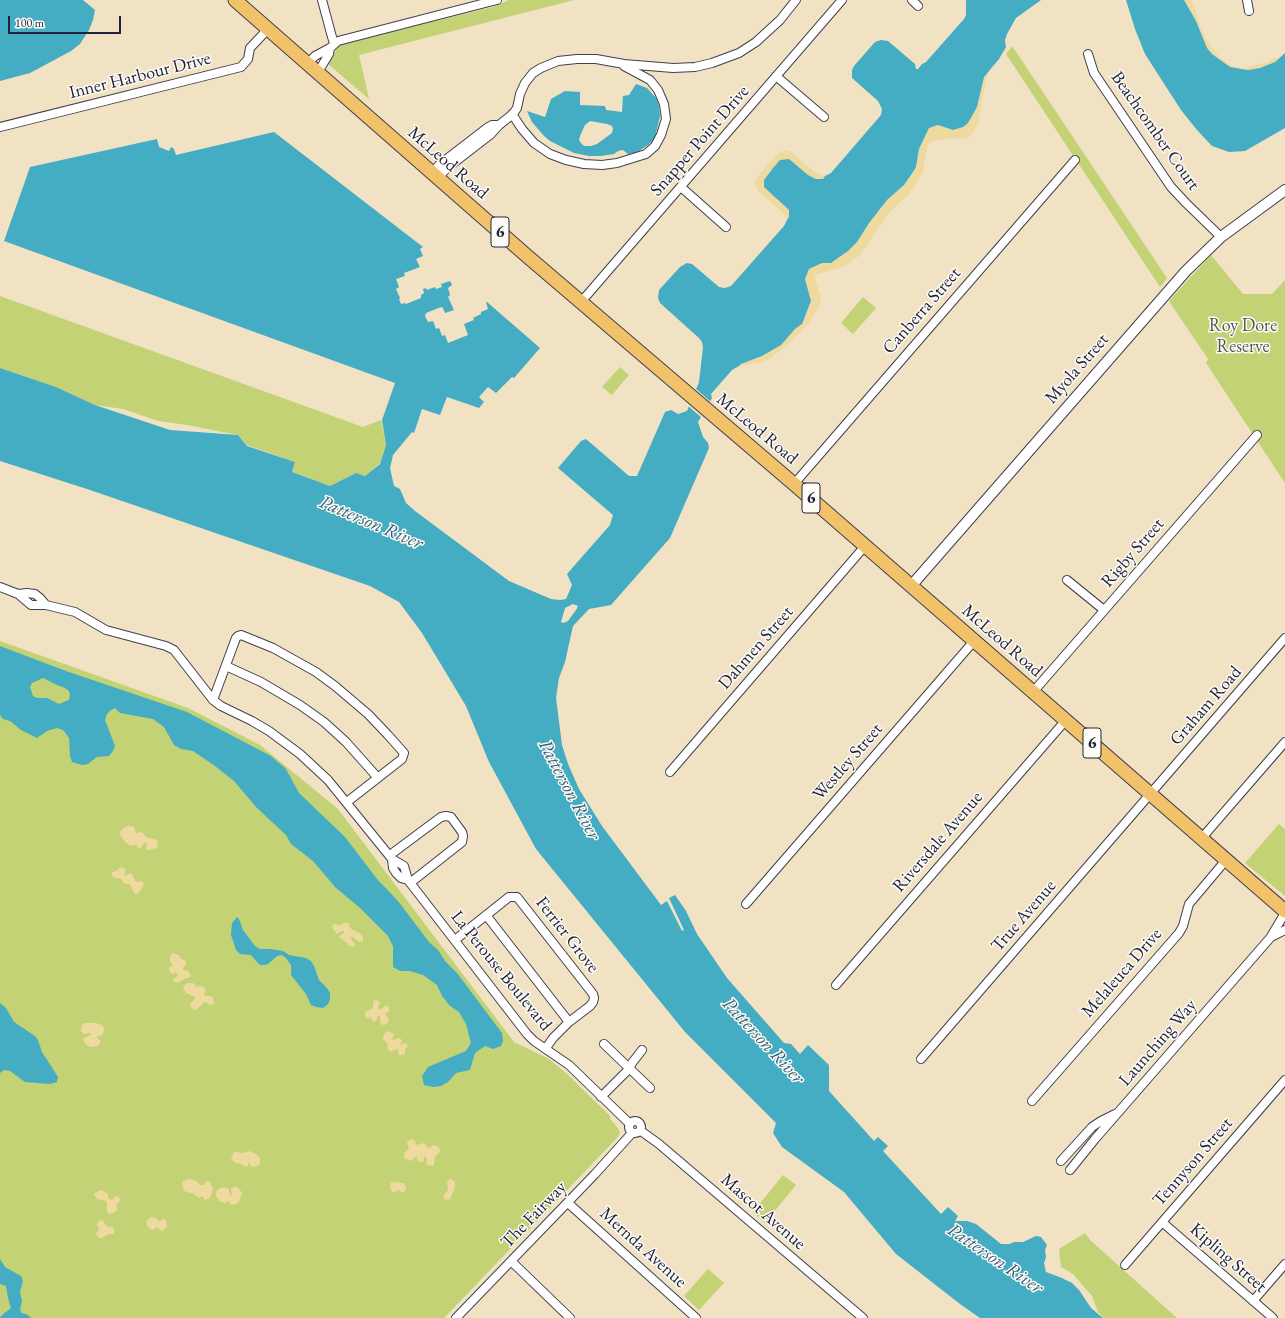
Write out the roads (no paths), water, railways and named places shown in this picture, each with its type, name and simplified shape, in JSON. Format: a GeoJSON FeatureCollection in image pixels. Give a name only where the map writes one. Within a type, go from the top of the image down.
{"type":"FeatureCollection","features":[{"type":"Feature","properties":{"kind":"main road","name":"6"},"geometry":{"type":"LineString","coordinates":[[235,0],[318,72]]}},
{"type":"Feature","properties":{"kind":"main road","name":"McLeod Road"},"geometry":{"type":"LineString","coordinates":[[318,72],[435,176],[866,546],[1280,907]]}},
{"type":"Feature","properties":{"kind":"street"},"geometry":{"type":"LineString","coordinates":[[318,72],[329,54],[332,45],[332,37],[322,0]]}},
{"type":"Feature","properties":{"kind":"street"},"geometry":{"type":"LineString","coordinates":[[308,63],[315,56],[342,40],[497,0]]}},
{"type":"Feature","properties":{"kind":"street"},"geometry":{"type":"LineString","coordinates":[[435,176],[491,134],[512,114],[517,108],[519,97],[525,83],[533,73],[541,68],[558,61],[575,59],[596,59],[673,68],[695,67],[720,61],[752,46],[767,34],[796,0]]}},
{"type":"Feature","properties":{"kind":"street","name":"Snapper Point Drive"},"geometry":{"type":"LineString","coordinates":[[581,302],[842,0]]}},
{"type":"Feature","properties":{"kind":"street"},"geometry":{"type":"LineString","coordinates":[[1246,0],[1250,10]]}},
{"type":"Feature","properties":{"kind":"street","name":"Inner Harbour Drive"},"geometry":{"type":"LineString","coordinates":[[0,127],[241,67],[248,59],[250,48],[268,29]]}},
{"type":"Feature","properties":{"kind":"street","name":"Beachcomber Court"},"geometry":{"type":"LineString","coordinates":[[1088,54],[1094,72],[1171,187],[1222,236]]}},
{"type":"Feature","properties":{"kind":"street"},"geometry":{"type":"LineString","coordinates":[[512,114],[530,139],[542,149],[571,162],[589,165],[602,165],[617,163],[648,153],[657,144],[666,119],[666,110],[660,92],[650,80],[631,69],[614,62]]}},
{"type":"Feature","properties":{"kind":"street"},"geometry":{"type":"LineString","coordinates":[[650,80],[650,73],[653,66]]}},
{"type":"Feature","properties":{"kind":"street"},"geometry":{"type":"LineString","coordinates":[[776,76],[824,117]]}},
{"type":"Feature","properties":{"kind":"street","name":"Canberra Street"},"geometry":{"type":"LineString","coordinates":[[794,484],[1075,160]]}},
{"type":"Feature","properties":{"kind":"street"},"geometry":{"type":"LineString","coordinates":[[681,187],[726,227]]}},
{"type":"Feature","properties":{"kind":"street","name":"Myola Street"},"geometry":{"type":"LineString","coordinates":[[911,586],[1166,292],[1222,236],[1285,190]]}},
{"type":"Feature","properties":{"kind":"street","name":"Rigby Street"},"geometry":{"type":"LineString","coordinates":[[1033,692],[1257,435]]}},
{"type":"Feature","properties":{"kind":"street","name":"Dahmen Street"},"geometry":{"type":"LineString","coordinates":[[670,772],[866,546]]}},
{"type":"Feature","properties":{"kind":"street"},"geometry":{"type":"LineString","coordinates":[[1067,580],[1104,610]]}},
{"type":"Feature","properties":{"kind":"street","name":"La Perouse Boulevard"},"geometry":{"type":"LineString","coordinates":[[0,587],[18,594],[31,605],[46,605],[75,612],[106,630],[166,646],[174,650],[213,700],[221,706],[252,721],[290,746],[320,771],[391,857],[404,866],[409,881],[527,1034],[569,1065],[630,1124]]}},
{"type":"Feature","properties":{"kind":"street","name":"La Perouse Boulevard"},"geometry":{"type":"LineString","coordinates":[[18,594],[35,594],[46,605]]}},
{"type":"Feature","properties":{"kind":"street"},"geometry":{"type":"LineString","coordinates":[[213,700],[236,638],[241,635],[273,648],[316,672],[368,714],[404,753],[402,759],[347,802]]}},
{"type":"Feature","properties":{"kind":"street","name":"Graham Road"},"geometry":{"type":"LineString","coordinates":[[1150,794],[1285,638]]}},
{"type":"Feature","properties":{"kind":"street","name":"Westley Street"},"geometry":{"type":"LineString","coordinates":[[746,904],[974,641]]}},
{"type":"Feature","properties":{"kind":"street"},"geometry":{"type":"LineString","coordinates":[[226,666],[261,682],[300,705],[324,722],[346,742],[378,778]]}},
{"type":"Feature","properties":{"kind":"street","name":"Riversdale Avenue"},"geometry":{"type":"LineString","coordinates":[[836,985],[1066,720]]}},
{"type":"Feature","properties":{"kind":"street"},"geometry":{"type":"LineString","coordinates":[[1201,839],[1285,742]]}},
{"type":"Feature","properties":{"kind":"street","name":"True Avenue"},"geometry":{"type":"LineString","coordinates":[[921,1060],[1150,794]]}},
{"type":"Feature","properties":{"kind":"street"},"geometry":{"type":"LineString","coordinates":[[391,857],[441,817],[451,817],[462,832],[462,842],[409,881]]}},
{"type":"Feature","properties":{"kind":"street","name":"Melaleuca Drive"},"geometry":{"type":"LineString","coordinates":[[1032,1101],[1178,933],[1183,926],[1189,904],[1226,860]]}},
{"type":"Feature","properties":{"kind":"street","name":"Ferrier Grove"},"geometry":{"type":"LineString","coordinates":[[455,940],[509,897],[517,897],[594,998],[590,1006],[569,1022],[546,1048]]}},
{"type":"Feature","properties":{"kind":"street","name":"Launching Way"},"geometry":{"type":"LineString","coordinates":[[1070,1170],[1095,1139],[1270,938],[1284,914],[1280,907]]}},
{"type":"Feature","properties":{"kind":"street"},"geometry":{"type":"LineString","coordinates":[[486,915],[569,1022]]}},
{"type":"Feature","properties":{"kind":"street","name":"Launching Way"},"geometry":{"type":"LineString","coordinates":[[1270,938],[1285,930]]}},
{"type":"Feature","properties":{"kind":"street"},"geometry":{"type":"LineString","coordinates":[[604,1044],[650,1088]]}},
{"type":"Feature","properties":{"kind":"street"},"geometry":{"type":"LineString","coordinates":[[601,1097],[629,1069],[642,1050]]}},
{"type":"Feature","properties":{"kind":"street","name":"Tennyson Street"},"geometry":{"type":"LineString","coordinates":[[1125,1265],[1285,1080]]}},
{"type":"Feature","properties":{"kind":"street"},"geometry":{"type":"LineString","coordinates":[[1061,1162],[1096,1124],[1116,1114],[1122,1109]]}},
{"type":"Feature","properties":{"kind":"street","name":"Mascot Avenue"},"geometry":{"type":"LineString","coordinates":[[630,1124],[634,1121],[639,1122],[642,1127],[636,1132],[659,1144],[863,1318]]}},
{"type":"Feature","properties":{"kind":"street","name":"The Fairway"},"geometry":{"type":"LineString","coordinates":[[456,1318],[636,1132]]}},
{"type":"Feature","properties":{"kind":"street","name":"Mernda Avenue"},"geometry":{"type":"LineString","coordinates":[[568,1203],[696,1318]]}},
{"type":"Feature","properties":{"kind":"street","name":"Kipling Street"},"geometry":{"type":"LineString","coordinates":[[1162,1222],[1273,1318]]}},
{"type":"Feature","properties":{"kind":"street"},"geometry":{"type":"LineString","coordinates":[[511,1261],[570,1318]]}},
{"type":"Feature","properties":{"kind":"street"},"geometry":{"type":"LineString","coordinates":[[1253,1301],[1285,1264]]}},
{"type":"Feature","properties":{"kind":"water"},"geometry":{"type":"Polygon","coordinates":[[[0,0],[83,0],[95,10],[89,30],[80,44],[71,51],[30,73],[0,81],[0,0]]]}},
{"type":"Feature","properties":{"kind":"water","name":"Patterson River"},"geometry":{"type":"Polygon","coordinates":[[[966,0],[1041,0],[1016,18],[1007,34],[1005,40],[1006,47],[999,59],[984,77],[977,107],[968,123],[963,127],[953,130],[938,125],[929,128],[919,149],[916,167],[913,172],[904,185],[887,200],[869,223],[857,242],[848,251],[831,263],[822,263],[809,269],[805,279],[811,301],[802,324],[795,329],[781,345],[762,356],[741,364],[732,370],[711,394],[712,398],[698,422],[703,437],[708,443],[709,448],[670,538],[611,605],[589,609],[573,626],[565,662],[559,678],[556,698],[562,745],[568,764],[579,789],[602,826],[661,905],[667,901],[682,931],[684,930],[669,898],[675,895],[686,911],[697,934],[727,978],[784,1043],[791,1044],[800,1054],[808,1045],[829,1065],[829,1091],[874,1141],[878,1137],[888,1146],[883,1151],[941,1214],[948,1207],[958,1216],[955,1221],[967,1221],[976,1224],[1001,1244],[1023,1242],[1036,1236],[1041,1237],[1047,1245],[1044,1263],[1046,1272],[1072,1283],[1079,1290],[1091,1308],[1103,1318],[980,1318],[896,1254],[844,1192],[782,1147],[773,1133],[776,1123],[685,1032],[536,849],[489,762],[466,706],[422,633],[399,602],[370,586],[90,490],[0,461],[0,368],[56,387],[95,405],[170,430],[238,435],[247,446],[295,462],[292,472],[330,486],[356,473],[365,476],[380,464],[386,445],[382,420],[395,383],[4,241],[30,167],[157,139],[159,147],[169,151],[171,147],[174,149],[176,155],[274,132],[423,247],[420,249],[423,256],[416,259],[420,267],[404,273],[405,276],[396,279],[399,287],[396,289],[401,304],[406,304],[421,298],[421,295],[424,293],[423,289],[426,288],[427,290],[435,287],[436,289],[442,287],[441,284],[450,281],[452,285],[448,288],[450,295],[448,297],[454,310],[445,313],[441,307],[426,313],[425,316],[428,322],[433,321],[436,329],[439,328],[442,336],[445,335],[448,343],[468,335],[464,324],[474,320],[473,318],[488,309],[487,302],[540,348],[514,378],[512,377],[496,393],[488,387],[479,397],[484,402],[479,408],[447,397],[440,415],[422,409],[414,433],[412,432],[393,455],[390,468],[394,486],[400,489],[406,503],[509,581],[551,599],[566,599],[572,585],[567,574],[610,525],[613,515],[558,468],[581,441],[586,439],[629,476],[637,476],[665,412],[671,410],[678,414],[687,411],[699,382],[703,347],[702,342],[660,303],[658,298],[659,290],[680,267],[687,263],[692,264],[719,287],[725,288],[731,286],[784,226],[789,217],[789,210],[764,187],[764,180],[780,160],[789,159],[808,175],[816,179],[823,179],[831,173],[881,115],[882,109],[878,101],[852,78],[852,70],[854,66],[875,42],[881,40],[888,41],[915,64],[916,69],[918,69],[926,62],[966,15],[966,0]],[[573,604],[565,608],[561,622],[563,623],[568,621],[578,606],[573,604]]]}},
{"type":"Feature","properties":{"kind":"water"},"geometry":{"type":"Polygon","coordinates":[[[1126,0],[1184,0],[1196,21],[1207,48],[1212,54],[1230,67],[1248,70],[1260,68],[1275,62],[1285,53],[1285,128],[1245,151],[1229,152],[1212,146],[1181,110],[1145,54],[1126,0]]]}},
{"type":"Feature","properties":{"kind":"water"},"geometry":{"type":"Polygon","coordinates":[[[636,84],[647,88],[656,98],[659,106],[660,116],[655,138],[636,153],[628,154],[623,150],[614,154],[589,156],[574,153],[550,141],[544,136],[532,122],[527,111],[545,117],[551,99],[565,91],[580,92],[580,105],[605,106],[606,110],[622,112],[623,96],[629,95],[636,84]],[[590,121],[585,125],[579,140],[584,146],[597,144],[612,133],[612,126],[590,121]]]}},
{"type":"Feature","properties":{"kind":"water"},"geometry":{"type":"Polygon","coordinates":[[[0,646],[66,671],[187,712],[271,756],[286,769],[299,793],[345,837],[377,879],[398,901],[429,942],[438,950],[445,961],[457,973],[502,1033],[503,1041],[501,1046],[493,1049],[485,1046],[475,1053],[470,1070],[456,1073],[448,1082],[441,1086],[433,1087],[424,1085],[422,1076],[428,1067],[466,1051],[471,1043],[466,1024],[459,1012],[450,1006],[442,996],[437,985],[423,975],[410,971],[400,971],[393,967],[393,946],[388,936],[359,907],[336,888],[313,861],[291,844],[286,835],[256,807],[234,781],[193,751],[181,749],[174,745],[164,727],[153,719],[120,713],[115,708],[110,711],[105,720],[115,746],[113,751],[109,756],[97,757],[88,764],[82,765],[72,762],[70,756],[69,738],[63,730],[57,728],[47,731],[37,738],[21,730],[10,721],[3,719],[0,715],[0,646]],[[43,678],[32,683],[30,687],[33,696],[37,698],[47,698],[59,704],[69,700],[69,691],[43,678]]]}},
{"type":"Feature","properties":{"kind":"water"},"geometry":{"type":"Polygon","coordinates":[[[237,917],[243,930],[255,946],[260,949],[283,951],[289,955],[306,958],[311,961],[319,980],[330,993],[328,1004],[323,1008],[311,1005],[306,994],[291,975],[291,965],[285,957],[281,955],[277,956],[268,964],[260,965],[251,955],[240,954],[236,950],[231,935],[232,923],[237,917]]]}},
{"type":"Feature","properties":{"kind":"water"},"geometry":{"type":"Polygon","coordinates":[[[0,1003],[6,1008],[14,1022],[35,1036],[38,1040],[42,1052],[58,1077],[57,1082],[50,1084],[25,1082],[10,1071],[4,1070],[0,1073],[0,1003]]]}},
{"type":"Feature","properties":{"kind":"water"},"geometry":{"type":"Polygon","coordinates":[[[0,1259],[5,1267],[21,1276],[23,1281],[20,1292],[22,1301],[20,1310],[22,1313],[31,1318],[0,1318],[11,1308],[6,1286],[0,1284],[0,1259]]]}},
{"type":"Feature","properties":{"kind":"park label","name":"Roy Dore Reserve"},"geometry":{"type":"Point","coordinates":[1243,336]}}]}
